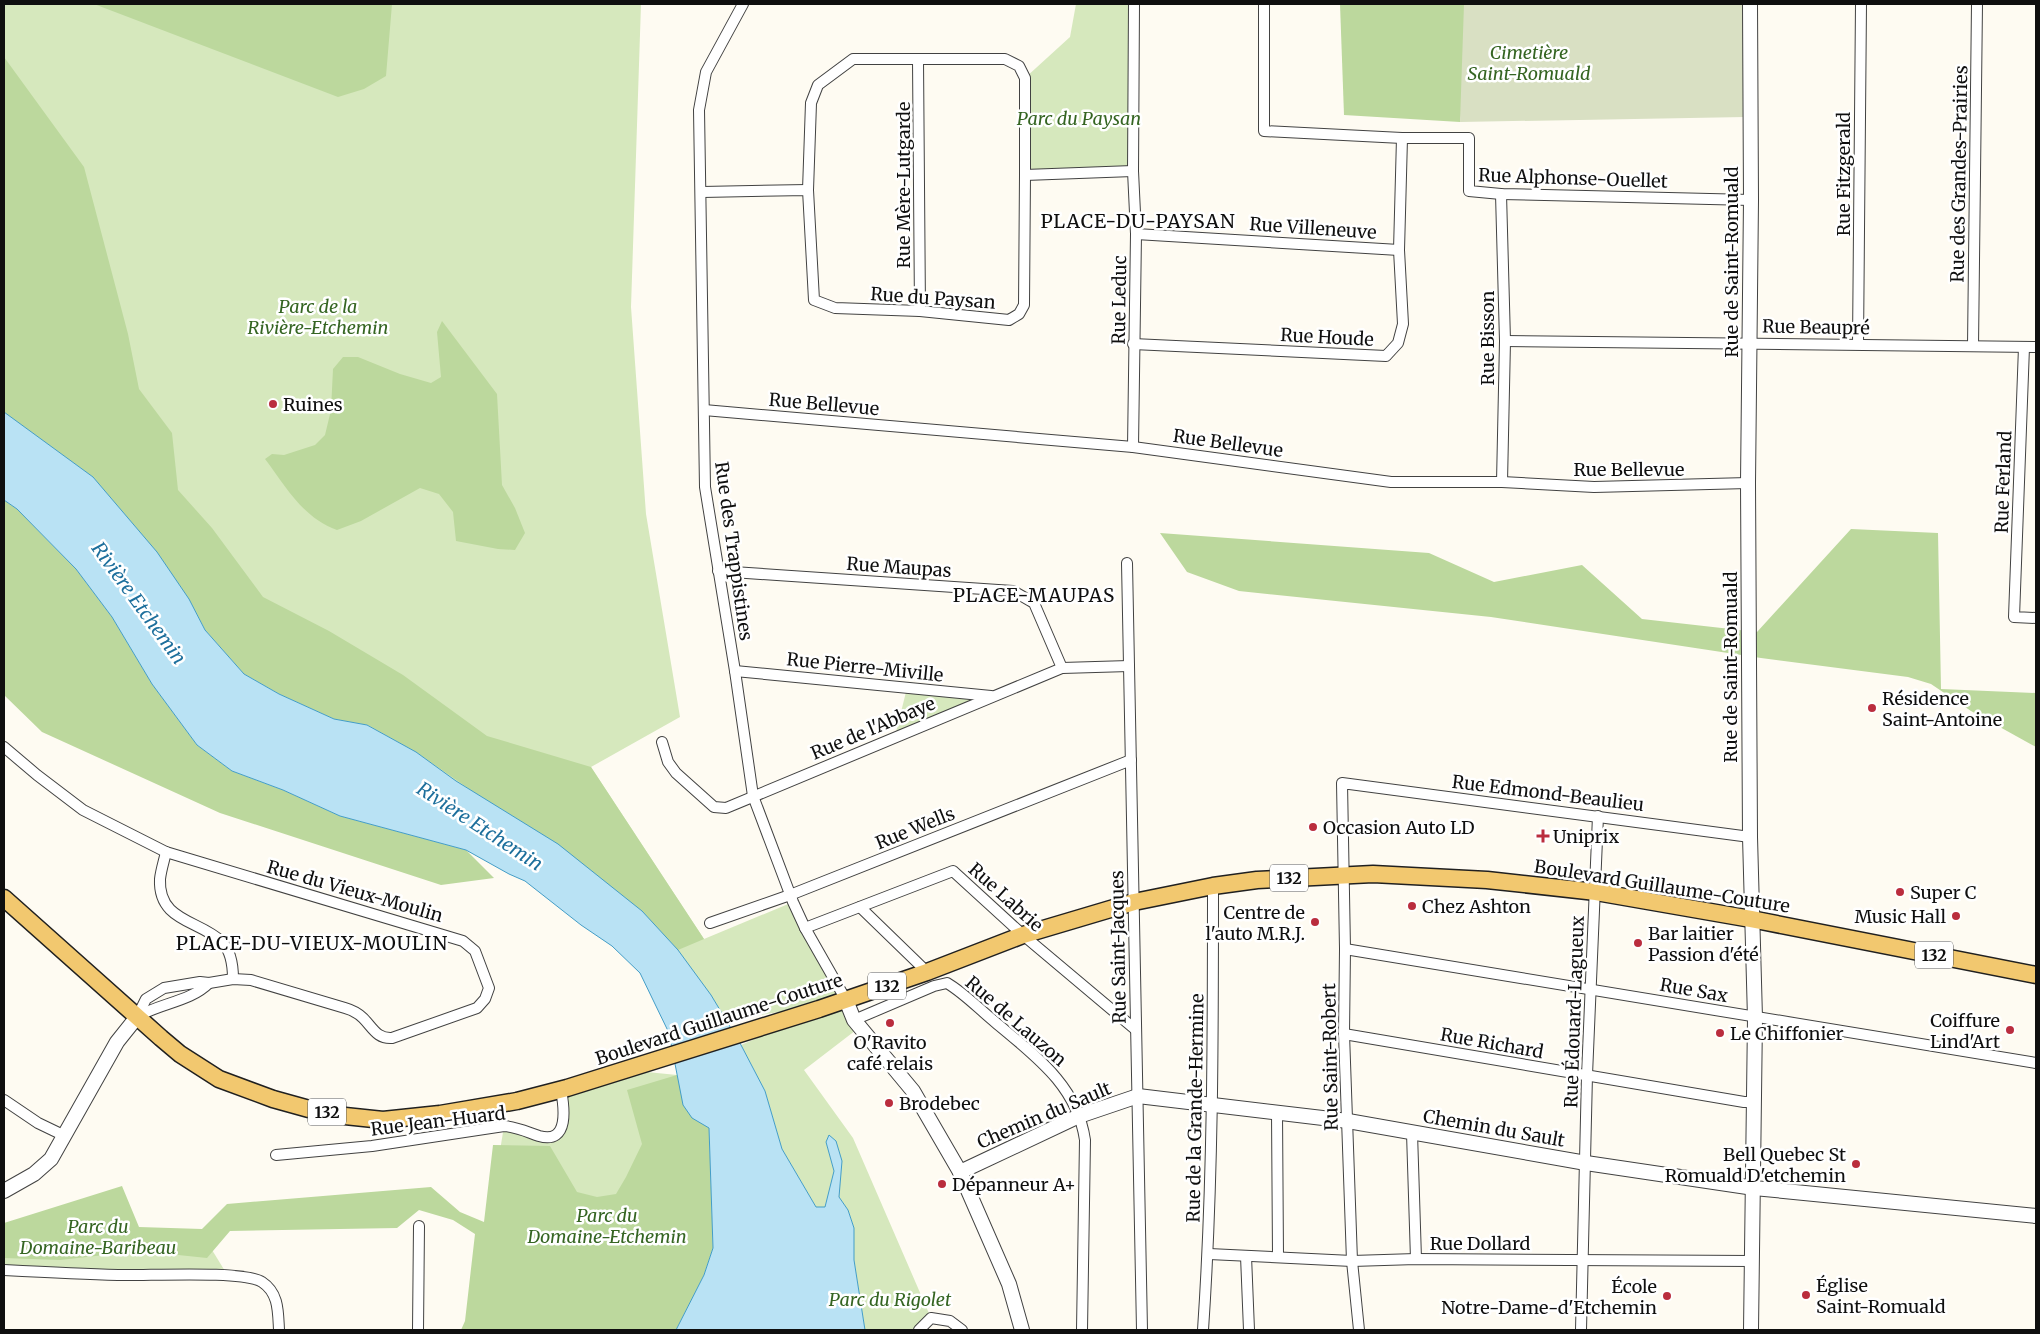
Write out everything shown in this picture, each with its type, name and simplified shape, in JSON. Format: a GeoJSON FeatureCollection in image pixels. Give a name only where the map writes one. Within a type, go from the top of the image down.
{"type":"FeatureCollection","features":[{"type":"Feature","properties":{"kind":"main road","name":"Boulevard Guillaume-Couture"},"geometry":{"type":"LineString","coordinates":[[4,898],[180,1054],[219,1079],[273,1099],[309,1109],[345,1116],[383,1120],[440,1114],[517,1101],[561,1090],[846,1000],[927,972],[1023,935],[1134,902],[1213,886],[1257,880],[1373,874],[1487,880],[1596,892],[2036,975]]}},
{"type":"Feature","properties":{"kind":"street","name":"Rue des Trappistines"},"geometry":{"type":"LineString","coordinates":[[743,4],[706,72],[699,110],[702,192],[705,487],[753,796],[790,895],[805,928],[846,1000]]}},
{"type":"Feature","properties":{"kind":"street","name":"Rue Leduc"},"geometry":{"type":"LineString","coordinates":[[1133,446],[1136,234],[1133,171],[1134,4]]}},
{"type":"Feature","properties":{"kind":"street","name":"Rue Alphonse-Ouellet"},"geometry":{"type":"LineString","coordinates":[[1264,4],[1264,131],[1402,138],[1469,138],[1469,191],[1501,194],[1751,200]]}},
{"type":"Feature","properties":{"kind":"street","name":"Rue de Saint-Romuald"},"geometry":{"type":"LineString","coordinates":[[1750,4],[1751,200],[1748,483],[1751,920],[1755,1018],[1751,1330]]}},
{"type":"Feature","properties":{"kind":"street","name":"Rue Fitzgerald"},"geometry":{"type":"LineString","coordinates":[[1858,344],[1861,4]]}},
{"type":"Feature","properties":{"kind":"street","name":"Rue des Grandes-Prairies"},"geometry":{"type":"LineString","coordinates":[[1973,346],[1977,4]]}},
{"type":"Feature","properties":{"kind":"street","name":"Rue du Paysan"},"geometry":{"type":"LineString","coordinates":[[1004,58],[1019,66],[1025,78],[1024,306],[1019,314],[1009,320],[920,311],[835,308],[814,300],[808,190],[811,103],[818,85],[853,59],[918,60],[1004,58]]}},
{"type":"Feature","properties":{"kind":"street","name":"Rue Mère-Lutgarde"},"geometry":{"type":"LineString","coordinates":[[918,60],[920,311]]}},
{"type":"Feature","properties":{"kind":"street","name":"Rue Houde"},"geometry":{"type":"LineString","coordinates":[[1134,344],[1386,356],[1398,343],[1403,324],[1399,250],[1402,138]]}},
{"type":"Feature","properties":{"kind":"street"},"geometry":{"type":"LineString","coordinates":[[1025,175],[1133,171]]}},
{"type":"Feature","properties":{"kind":"street"},"geometry":{"type":"LineString","coordinates":[[702,192],[808,190]]}},
{"type":"Feature","properties":{"kind":"street","name":"Rue Bisson"},"geometry":{"type":"LineString","coordinates":[[1501,194],[1505,341],[1502,482]]}},
{"type":"Feature","properties":{"kind":"street","name":"Rue Villeneuve"},"geometry":{"type":"LineString","coordinates":[[1136,234],[1399,250]]}},
{"type":"Feature","properties":{"kind":"street","name":"Rue Beaupré"},"geometry":{"type":"LineString","coordinates":[[1505,341],[2036,347]]}},
{"type":"Feature","properties":{"kind":"street","name":"Rue Ferland"},"geometry":{"type":"LineString","coordinates":[[2024,347],[2014,617],[2036,618]]}},
{"type":"Feature","properties":{"kind":"street","name":"Rue Bellevue"},"geometry":{"type":"LineString","coordinates":[[704,410],[1133,446],[1391,482],[1502,482],[1594,487],[1748,483]]}},
{"type":"Feature","properties":{"kind":"street","name":"Rue Saint-Jacques"},"geometry":{"type":"LineString","coordinates":[[1127,563],[1142,1330]]}},
{"type":"Feature","properties":{"kind":"street","name":"Rue Maupas"},"geometry":{"type":"LineString","coordinates":[[718,571],[1013,591],[1034,603],[1062,668]]}},
{"type":"Feature","properties":{"kind":"street","name":"Rue de l'Abbaye"},"geometry":{"type":"LineString","coordinates":[[662,742],[668,762],[676,774],[714,807],[726,808],[1062,668],[1129,666]]}},
{"type":"Feature","properties":{"kind":"street","name":"Rue Pierre-Miville"},"geometry":{"type":"LineString","coordinates":[[735,671],[992,696]]}},
{"type":"Feature","properties":{"kind":"street","name":"Rue du Vieux-Moulin"},"geometry":{"type":"LineString","coordinates":[[4,747],[83,810],[166,852],[458,938],[470,945],[475,951],[489,988],[486,999],[477,1008],[404,1036],[386,1039],[378,1035],[355,1012],[251,980],[233,979],[209,983],[200,982],[164,988],[146,999],[137,1017]]}},
{"type":"Feature","properties":{"kind":"street","name":"Rue Wells"},"geometry":{"type":"LineString","coordinates":[[710,923],[790,895],[1131,760]]}},
{"type":"Feature","properties":{"kind":"street","name":"Rue Edmond-Beaulieu"},"geometry":{"type":"LineString","coordinates":[[1342,783],[1750,837]]}},
{"type":"Feature","properties":{"kind":"street","name":"Rue Saint-Robert"},"geometry":{"type":"LineString","coordinates":[[1342,783],[1345,949],[1344,1034],[1352,1261],[1359,1330]]}},
{"type":"Feature","properties":{"kind":"street","name":"Rue Édouard-Lagueux"},"geometry":{"type":"LineString","coordinates":[[1581,1330],[1587,1075],[1598,816]]}},
{"type":"Feature","properties":{"kind":"street"},"geometry":{"type":"LineString","coordinates":[[166,852],[160,878],[166,904],[181,919],[222,943],[228,950],[233,979]]}},
{"type":"Feature","properties":{"kind":"street","name":"Rue Labrie"},"geometry":{"type":"LineString","coordinates":[[805,928],[953,871],[1023,935],[1136,1030]]}},
{"type":"Feature","properties":{"kind":"street","name":"Rue de la Grande-Hermine"},"geometry":{"type":"LineString","coordinates":[[1203,1330],[1209,1254],[1213,1105],[1213,886]]}},
{"type":"Feature","properties":{"kind":"street"},"geometry":{"type":"LineString","coordinates":[[860,907],[927,972]]}},
{"type":"Feature","properties":{"kind":"street","name":"Rue Sax"},"geometry":{"type":"LineString","coordinates":[[1345,949],[1591,988],[1755,1018],[2036,1063]]}},
{"type":"Feature","properties":{"kind":"street","name":"Rue de Lauzon"},"geometry":{"type":"LineString","coordinates":[[854,1020],[947,982],[1053,1072],[1064,1087],[1079,1116],[1085,1140],[1082,1330]]}},
{"type":"Feature","properties":{"kind":"street","name":"Rue du Vieux-Moulin"},"geometry":{"type":"LineString","coordinates":[[137,1017],[149,1010],[196,994],[209,983]]}},
{"type":"Feature","properties":{"kind":"street"},"geometry":{"type":"LineString","coordinates":[[846,1000],[854,1020],[913,1091],[960,1172],[1009,1284],[1022,1330]]}},
{"type":"Feature","properties":{"kind":"street"},"geometry":{"type":"LineString","coordinates":[[4,1191],[22,1182],[45,1166],[56,1152],[118,1042],[137,1017]]}},
{"type":"Feature","properties":{"kind":"street","name":"Rue Richard"},"geometry":{"type":"LineString","coordinates":[[1344,1034],[1744,1102],[1754,1102]]}},
{"type":"Feature","properties":{"kind":"street","name":"Rue Jean-Huard"},"geometry":{"type":"LineString","coordinates":[[276,1155],[389,1144],[504,1126],[521,1129],[540,1136],[549,1136],[559,1131],[564,1121],[561,1090]]}},
{"type":"Feature","properties":{"kind":"street","name":"Chemin du Sault"},"geometry":{"type":"LineString","coordinates":[[960,1172],[1079,1116],[1138,1096],[1348,1121],[1586,1163],[1754,1188],[2036,1216]]}},
{"type":"Feature","properties":{"kind":"street"},"geometry":{"type":"LineString","coordinates":[[4,1100],[38,1123],[66,1136]]}},
{"type":"Feature","properties":{"kind":"street"},"geometry":{"type":"LineString","coordinates":[[1277,1113],[1278,1256]]}},
{"type":"Feature","properties":{"kind":"street"},"geometry":{"type":"LineString","coordinates":[[1412,1133],[1416,1259]]}},
{"type":"Feature","properties":{"kind":"street"},"geometry":{"type":"LineString","coordinates":[[418,1330],[419,1226]]}},
{"type":"Feature","properties":{"kind":"street","name":"Rue Dollard"},"geometry":{"type":"LineString","coordinates":[[1209,1254],[1352,1261],[1416,1259],[1752,1261]]}},
{"type":"Feature","properties":{"kind":"street"},"geometry":{"type":"LineString","coordinates":[[1246,1256],[1249,1330]]}},
{"type":"Feature","properties":{"kind":"street"},"geometry":{"type":"LineString","coordinates":[[4,1270],[253,1278],[272,1290],[277,1302],[280,1330]]}},
{"type":"Feature","properties":{"kind":"street"},"geometry":{"type":"LineString","coordinates":[[919,1330],[931,1318],[950,1321],[962,1330]]}},
{"type":"Feature","properties":{"kind":"green space","name":"Parc de la Rivière-Etchemin"},"geometry":{"type":"Polygon","coordinates":[[[4,4],[641,4],[631,307],[646,514],[680,717],[591,767],[704,939],[793,902],[860,1027],[804,1070],[853,1138],[931,1318],[919,1330],[865,1330],[854,1260],[854,1228],[848,1210],[839,1197],[842,1161],[826,1142],[834,1171],[825,1207],[816,1207],[782,1149],[765,1091],[741,1045],[843,1001],[726,1021],[4,457],[4,4]]]}},
{"type":"Feature","properties":{"kind":"green space"},"geometry":{"type":"Polygon","coordinates":[[[94,4],[392,4],[386,76],[364,89],[338,97],[94,4]]]}},
{"type":"Feature","properties":{"kind":"green space","name":"Parc du Paysan"},"geometry":{"type":"Polygon","coordinates":[[[1076,4],[1134,4],[1133,171],[1025,175],[1025,78],[1070,37],[1076,4]]]}},
{"type":"Feature","properties":{"kind":"green space"},"geometry":{"type":"Polygon","coordinates":[[[1340,4],[1464,4],[1467,73],[1460,122],[1344,115],[1340,4]]]}},
{"type":"Feature","properties":{"kind":"green space","name":"Cimetière Saint-Romuald"},"geometry":{"type":"Polygon","coordinates":[[[1464,4],[1743,4],[1745,117],[1460,122],[1464,4]]]}},
{"type":"Feature","properties":{"kind":"green space"},"geometry":{"type":"Polygon","coordinates":[[[4,57],[84,167],[128,334],[139,389],[172,433],[178,490],[212,528],[263,597],[329,631],[403,675],[487,736],[591,767],[704,939],[678,950],[642,911],[622,895],[416,752],[368,725],[334,719],[279,694],[244,674],[205,630],[189,599],[157,552],[93,477],[4,412],[4,57]]]}},
{"type":"Feature","properties":{"kind":"green space"},"geometry":{"type":"Polygon","coordinates":[[[442,321],[497,394],[502,485],[515,508],[525,533],[515,550],[498,549],[456,541],[453,512],[439,494],[420,488],[361,521],[337,530],[314,518],[288,491],[265,459],[272,454],[284,455],[315,445],[325,435],[331,410],[333,369],[343,357],[358,357],[400,374],[431,383],[441,377],[437,332],[442,321]]]}},
{"type":"Feature","properties":{"kind":"green space"},"geometry":{"type":"Polygon","coordinates":[[[4,500],[17,509],[76,569],[112,617],[152,684],[197,745],[232,771],[283,790],[340,816],[466,850],[494,878],[441,885],[220,813],[42,732],[4,695],[4,500]]]}},
{"type":"Feature","properties":{"kind":"green space"},"geometry":{"type":"Polygon","coordinates":[[[1851,529],[1938,533],[1941,689],[2036,693],[2036,747],[1971,711],[1931,684],[1908,677],[1761,658],[1491,617],[1239,591],[1187,572],[1160,533],[1429,553],[1494,582],[1582,565],[1642,619],[1757,632],[1851,529]]]}},
{"type":"Feature","properties":{"kind":"green space"},"geometry":{"type":"Polygon","coordinates":[[[907,688],[992,696],[895,736],[907,688]]]}},
{"type":"Feature","properties":{"kind":"green space"},"geometry":{"type":"Polygon","coordinates":[[[627,1070],[677,1075],[681,1090],[709,1128],[471,1330],[504,1126],[556,1134],[565,1111],[555,1092],[627,1070]]]}},
{"type":"Feature","properties":{"kind":"green space","name":"Parc du Domaine-Etchemin"},"geometry":{"type":"Polygon","coordinates":[[[677,1075],[709,1128],[713,1248],[704,1275],[676,1330],[461,1330],[465,1321],[475,1234],[453,1220],[419,1210],[397,1228],[230,1231],[207,1258],[140,1251],[60,1260],[4,1258],[4,1223],[122,1186],[139,1227],[202,1229],[227,1204],[431,1187],[460,1212],[484,1222],[493,1145],[550,1146],[577,1192],[597,1197],[616,1194],[642,1144],[627,1090],[677,1075]]]}},
{"type":"Feature","properties":{"kind":"green space","name":"Parc du Domaine-Baribeau"},"geometry":{"type":"Polygon","coordinates":[[[4,1226],[201,1232],[228,1276],[4,1270],[4,1226]]]}},
{"type":"Feature","properties":{"kind":"water","name":"Rivière Etchemin"},"geometry":{"type":"Polygon","coordinates":[[[4,412],[93,477],[157,552],[189,599],[205,630],[244,674],[279,694],[334,719],[367,725],[416,752],[456,781],[558,844],[642,911],[678,950],[711,995],[741,1045],[765,1091],[782,1149],[816,1207],[825,1207],[834,1171],[826,1142],[829,1135],[836,1141],[842,1161],[839,1197],[848,1210],[854,1228],[854,1260],[865,1330],[676,1330],[704,1275],[713,1248],[709,1128],[692,1118],[683,1105],[669,1033],[640,973],[612,946],[581,925],[525,881],[466,850],[340,816],[283,790],[232,771],[197,745],[152,684],[112,617],[76,569],[17,509],[4,500],[4,412]]]}},
{"type":"Feature","properties":{"kind":"place","name":"Ruines"},"geometry":{"type":"Point","coordinates":[273,404]}},
{"type":"Feature","properties":{"kind":"place","name":"Résidence Saint-Antoine"},"geometry":{"type":"Point","coordinates":[1872,708]}},
{"type":"Feature","properties":{"kind":"place","name":"Occasion Auto LD"},"geometry":{"type":"Point","coordinates":[1313,827]}},
{"type":"Feature","properties":{"kind":"place","name":"Uniprix"},"geometry":{"type":"Point","coordinates":[1543,836]}},
{"type":"Feature","properties":{"kind":"place","name":"Super C"},"geometry":{"type":"Point","coordinates":[1900,892]}},
{"type":"Feature","properties":{"kind":"place","name":"Chez Ashton"},"geometry":{"type":"Point","coordinates":[1412,906]}},
{"type":"Feature","properties":{"kind":"place","name":"Music Hall"},"geometry":{"type":"Point","coordinates":[1956,916]}},
{"type":"Feature","properties":{"kind":"place","name":"Centre de l'auto M.R.J."},"geometry":{"type":"Point","coordinates":[1315,922]}},
{"type":"Feature","properties":{"kind":"place","name":"Bar laitier Passion d'été"},"geometry":{"type":"Point","coordinates":[1638,943]}},
{"type":"Feature","properties":{"kind":"place","name":"O'Ravito café relais"},"geometry":{"type":"Point","coordinates":[890,1023]}},
{"type":"Feature","properties":{"kind":"place","name":"Coiffure Lind'Art"},"geometry":{"type":"Point","coordinates":[2010,1030]}},
{"type":"Feature","properties":{"kind":"place","name":"Le Chiffonier"},"geometry":{"type":"Point","coordinates":[1720,1033]}},
{"type":"Feature","properties":{"kind":"place","name":"Brodebec"},"geometry":{"type":"Point","coordinates":[889,1103]}},
{"type":"Feature","properties":{"kind":"place","name":"Bell Quebec St Romuald D'etchemin"},"geometry":{"type":"Point","coordinates":[1856,1164]}},
{"type":"Feature","properties":{"kind":"place","name":"Dépanneur A+"},"geometry":{"type":"Point","coordinates":[942,1184]}},
{"type":"Feature","properties":{"kind":"place","name":"Église Saint-Romuald"},"geometry":{"type":"Point","coordinates":[1806,1295]}},
{"type":"Feature","properties":{"kind":"place","name":"École Notre-Dame-d'Etchemin"},"geometry":{"type":"Point","coordinates":[1667,1296]}},
{"type":"Feature","properties":{"kind":"district","name":"PLACE-DU-PAYSAN"},"geometry":{"type":"Point","coordinates":[1138,221]}},
{"type":"Feature","properties":{"kind":"district","name":"PLACE-MAUPAS"},"geometry":{"type":"Point","coordinates":[1034,595]}},
{"type":"Feature","properties":{"kind":"district","name":"PLACE-DU-VIEUX-MOULIN"},"geometry":{"type":"Point","coordinates":[312,943]}},
{"type":"Feature","properties":{"kind":"park label","name":"Parc du Rigolet"},"geometry":{"type":"Point","coordinates":[890,1299]}}]}
